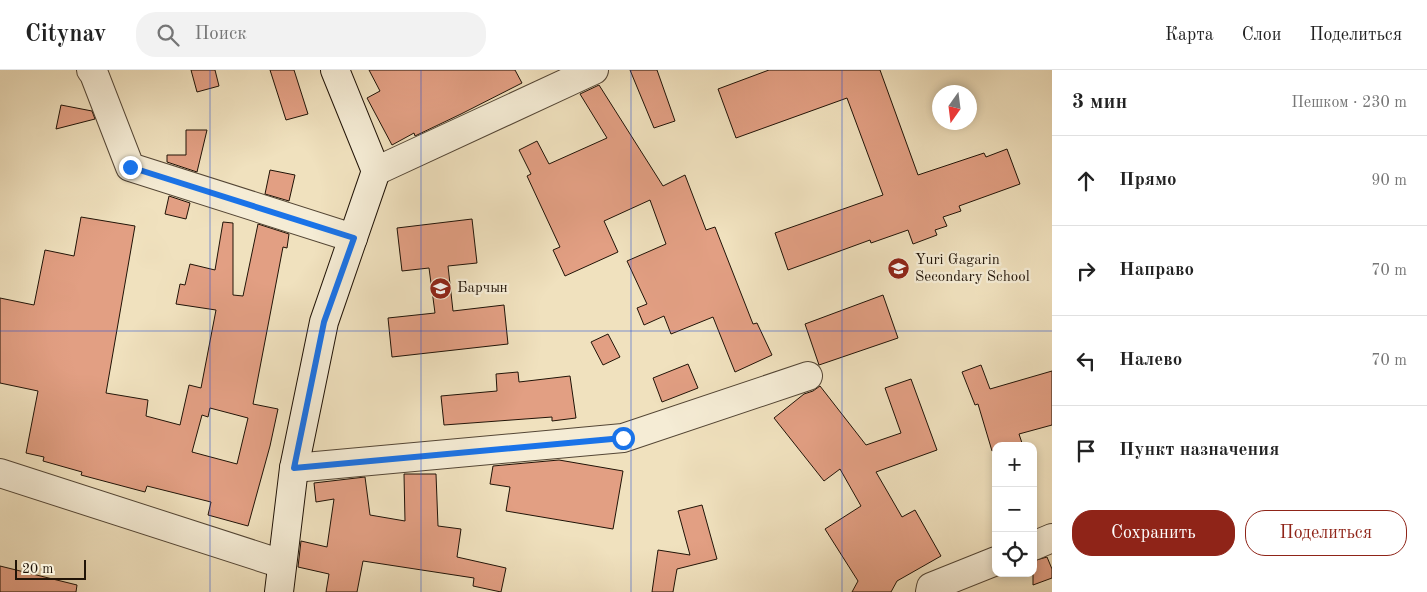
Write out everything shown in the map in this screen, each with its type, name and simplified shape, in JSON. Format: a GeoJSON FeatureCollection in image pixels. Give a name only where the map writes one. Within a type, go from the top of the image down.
{"type":"FeatureCollection","features":[{"type":"Feature","properties":{"kind":"street"},"geometry":{"type":"LineString","coordinates":[[91,70],[130,167],[354,238]]}},
{"type":"Feature","properties":{"kind":"street"},"geometry":{"type":"LineString","coordinates":[[279,592],[294,468],[324,322],[376,171],[335,70]]}},
{"type":"Feature","properties":{"kind":"street"},"geometry":{"type":"LineString","coordinates":[[376,171],[594,70]]}},
{"type":"Feature","properties":{"kind":"street"},"geometry":{"type":"LineString","coordinates":[[294,468],[623,438],[808,376]]}},
{"type":"Feature","properties":{"kind":"street"},"geometry":{"type":"LineString","coordinates":[[0,473],[282,564]]}},
{"type":"Feature","properties":{"kind":"street"},"geometry":{"type":"LineString","coordinates":[[1037,544],[1052,538]]}},
{"type":"Feature","properties":{"kind":"street"},"geometry":{"type":"LineString","coordinates":[[930,592],[931,587],[992,563]]}},
{"type":"Feature","properties":{"kind":"building"},"geometry":{"type":"Polygon","coordinates":[[[191,70],[215,70],[219,86],[197,92],[191,70]]]}},
{"type":"Feature","properties":{"kind":"building"},"geometry":{"type":"Polygon","coordinates":[[[270,70],[294,70],[308,114],[286,120],[270,70]]]}},
{"type":"Feature","properties":{"kind":"building"},"geometry":{"type":"Polygon","coordinates":[[[369,70],[515,70],[522,83],[415,136],[414,133],[392,145],[367,98],[380,91],[369,70]]]}},
{"type":"Feature","properties":{"kind":"building"},"geometry":{"type":"Polygon","coordinates":[[[630,70],[657,70],[675,121],[654,128],[630,70]]]}},
{"type":"Feature","properties":{"kind":"building"},"geometry":{"type":"Polygon","coordinates":[[[769,70],[880,70],[918,175],[984,153],[986,157],[1007,149],[1020,184],[959,206],[961,211],[943,217],[947,226],[935,230],[937,235],[913,244],[908,230],[871,243],[870,240],[788,270],[775,233],[883,195],[847,98],[736,138],[718,89],[769,70]]]}},
{"type":"Feature","properties":{"kind":"building"},"geometry":{"type":"Polygon","coordinates":[[[599,85],[663,186],[685,175],[706,230],[715,227],[753,324],[757,323],[772,355],[735,372],[713,317],[671,334],[664,316],[644,325],[637,308],[647,304],[627,261],[666,244],[650,200],[604,221],[618,252],[565,276],[553,250],[560,247],[527,176],[531,174],[519,150],[537,141],[549,164],[607,138],[580,94],[599,85]]]}},
{"type":"Feature","properties":{"kind":"building"},"geometry":{"type":"Polygon","coordinates":[[[61,105],[92,111],[95,119],[56,129],[61,105]]]}},
{"type":"Feature","properties":{"kind":"building"},"geometry":{"type":"Polygon","coordinates":[[[186,130],[207,130],[197,172],[167,162],[167,155],[186,155],[186,130]]]}},
{"type":"Feature","properties":{"kind":"building"},"geometry":{"type":"Polygon","coordinates":[[[270,170],[295,175],[289,201],[265,194],[270,170]]]}},
{"type":"Feature","properties":{"kind":"building"},"geometry":{"type":"Polygon","coordinates":[[[169,196],[190,203],[186,219],[165,214],[169,196]]]}},
{"type":"Feature","properties":{"kind":"building"},"geometry":{"type":"Polygon","coordinates":[[[81,217],[135,226],[106,393],[148,400],[146,416],[180,425],[189,385],[201,388],[216,310],[176,304],[180,284],[185,285],[190,264],[215,270],[223,222],[233,223],[233,295],[243,296],[258,224],[289,234],[287,248],[283,247],[253,404],[278,409],[248,526],[208,515],[211,502],[147,486],[145,492],[81,475],[82,472],[43,461],[44,457],[26,453],[38,391],[0,383],[0,298],[34,305],[45,250],[74,256],[81,217]],[[210,408],[208,417],[202,415],[192,452],[237,464],[248,418],[210,408]]]}},
{"type":"Feature","properties":{"kind":"building","name":"Барчын"},"geometry":{"type":"Polygon","coordinates":[[[472,219],[477,263],[448,266],[453,311],[504,305],[508,344],[392,357],[388,318],[435,313],[429,268],[402,271],[397,228],[472,219]]]}},
{"type":"Feature","properties":{"kind":"building"},"geometry":{"type":"Polygon","coordinates":[[[883,295],[898,338],[819,365],[805,324],[883,295]]]}},
{"type":"Feature","properties":{"kind":"building"},"geometry":{"type":"Polygon","coordinates":[[[608,334],[620,357],[603,365],[591,342],[608,334]]]}},
{"type":"Feature","properties":{"kind":"building"},"geometry":{"type":"Polygon","coordinates":[[[688,364],[698,388],[662,402],[653,378],[688,364]]]}},
{"type":"Feature","properties":{"kind":"building"},"geometry":{"type":"Polygon","coordinates":[[[981,365],[990,389],[1052,371],[1052,425],[1019,434],[1022,442],[992,442],[992,451],[978,404],[975,405],[962,372],[981,365]]]}},
{"type":"Feature","properties":{"kind":"building"},"geometry":{"type":"Polygon","coordinates":[[[518,372],[519,382],[570,376],[576,418],[552,421],[552,417],[444,425],[441,396],[497,391],[496,374],[518,372]]]}},
{"type":"Feature","properties":{"kind":"building"},"geometry":{"type":"Polygon","coordinates":[[[911,379],[937,450],[876,472],[902,517],[915,510],[941,556],[897,581],[891,592],[852,592],[858,581],[825,529],[861,506],[840,469],[824,481],[774,418],[804,394],[820,386],[866,445],[901,433],[885,388],[911,379]]]}},
{"type":"Feature","properties":{"kind":"building"},"geometry":{"type":"Polygon","coordinates":[[[559,460],[623,471],[613,529],[506,511],[510,487],[490,484],[493,466],[559,460]]]}},
{"type":"Feature","properties":{"kind":"building"},"geometry":{"type":"Polygon","coordinates":[[[404,474],[436,474],[438,526],[461,529],[457,557],[506,568],[501,592],[473,586],[474,578],[363,561],[357,592],[326,592],[329,574],[298,567],[301,541],[327,547],[334,499],[316,502],[314,483],[365,477],[370,515],[405,521],[404,474]]]}},
{"type":"Feature","properties":{"kind":"building"},"geometry":{"type":"Polygon","coordinates":[[[702,505],[717,559],[677,569],[673,592],[652,592],[658,550],[690,555],[678,511],[702,505]]]}},
{"type":"Feature","properties":{"kind":"building"},"geometry":{"type":"Polygon","coordinates":[[[1047,557],[1052,569],[1052,578],[1033,585],[1033,577],[1037,577],[1037,560],[1047,557]]]}},
{"type":"Feature","properties":{"kind":"building"},"geometry":{"type":"Polygon","coordinates":[[[0,566],[77,585],[76,592],[0,592],[0,566]]]}},
{"type":"Feature","properties":{"kind":"place","name":"Yuri Gagarin Secondary School"},"geometry":{"type":"Point","coordinates":[899,269]}},
{"type":"Feature","properties":{"kind":"place","name":"Барчын"},"geometry":{"type":"Point","coordinates":[441,288]}},
{"type":"Feature","properties":{"kind":"route"},"geometry":{"type":"LineString","coordinates":[[130,167],[354,238],[324,322],[294,468],[623,438]]}}]}
